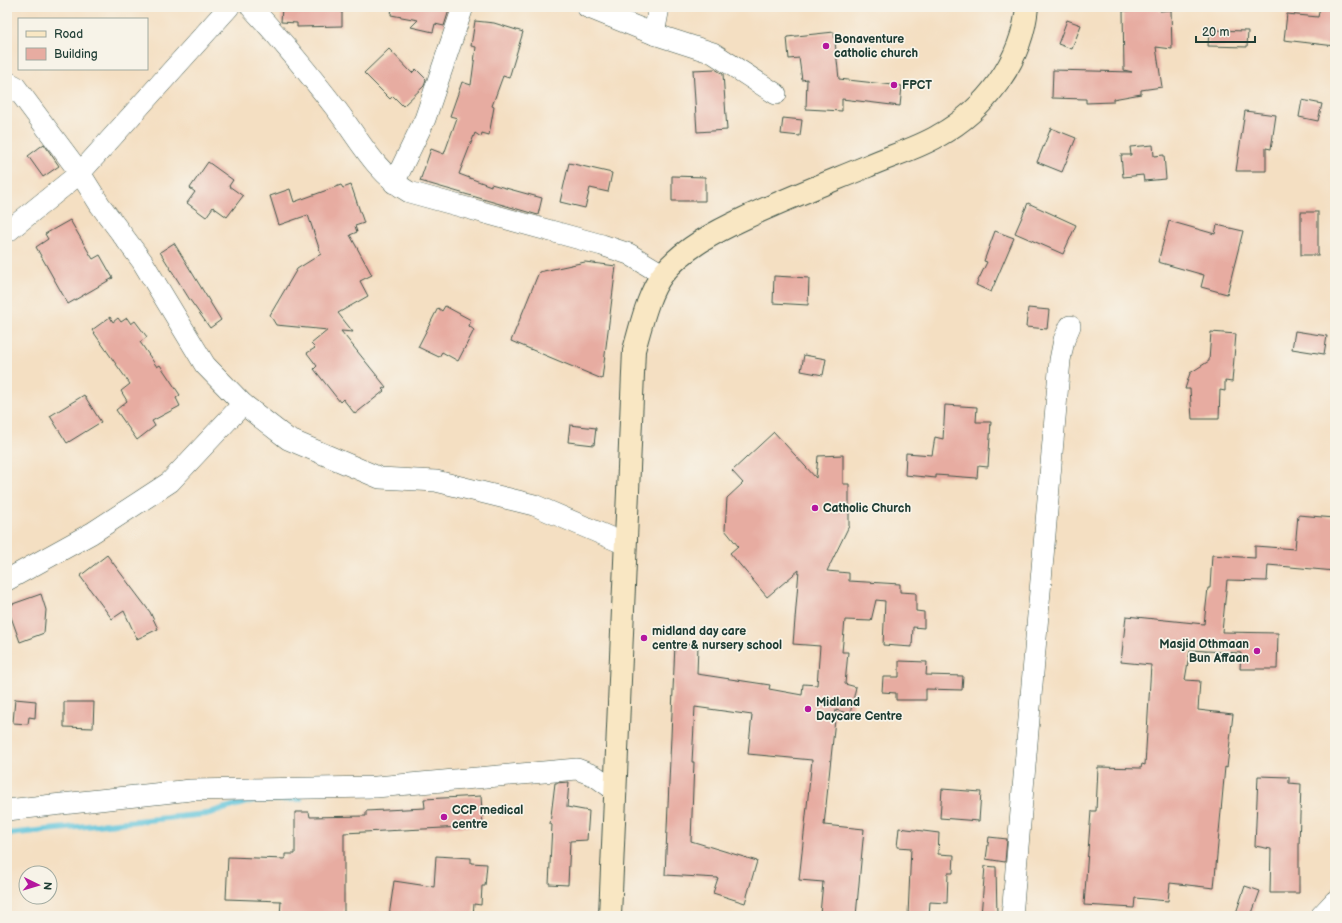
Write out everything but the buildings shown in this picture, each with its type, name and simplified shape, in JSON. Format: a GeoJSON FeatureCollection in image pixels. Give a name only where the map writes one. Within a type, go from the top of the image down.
{"type":"FeatureCollection","features":[{"type":"Feature","properties":{"kind":"street"},"geometry":{"type":"LineString","coordinates":[[7,232],[80,173],[229,7]]}},
{"type":"Feature","properties":{"kind":"street"},"geometry":{"type":"LineString","coordinates":[[251,7],[291,50],[350,127],[378,167],[394,184],[409,192],[602,245],[629,254],[662,274]]}},
{"type":"Feature","properties":{"kind":"street"},"geometry":{"type":"LineString","coordinates":[[394,184],[425,119],[463,7]]}},
{"type":"Feature","properties":{"kind":"street"},"geometry":{"type":"LineString","coordinates":[[587,7],[654,34],[713,52],[776,94]]}},
{"type":"Feature","properties":{"kind":"street"},"geometry":{"type":"LineString","coordinates":[[654,34],[659,7]]}},
{"type":"Feature","properties":{"kind":"street"},"geometry":{"type":"LineString","coordinates":[[610,916],[634,350],[646,307],[662,274],[712,233],[764,209],[937,137],[968,115],[992,92],[1014,58],[1025,26],[1027,7]]}},
{"type":"Feature","properties":{"kind":"street"},"geometry":{"type":"LineString","coordinates":[[7,82],[15,86],[80,173],[100,206],[142,261],[205,365],[243,404],[288,439],[380,478],[436,481],[534,506],[625,544]]}},
{"type":"Feature","properties":{"kind":"street"},"geometry":{"type":"LineString","coordinates":[[1012,916],[1060,360],[1064,340],[1070,326]]}},
{"type":"Feature","properties":{"kind":"street"},"geometry":{"type":"LineString","coordinates":[[7,580],[92,533],[170,482],[243,404]]}},
{"type":"Feature","properties":{"kind":"street"},"geometry":{"type":"LineString","coordinates":[[7,810],[190,790],[376,787],[577,769],[595,776],[616,791]]}},
{"type":"Feature","properties":{"kind":"street"},"geometry":{"type":"LineString","coordinates":[[1321,916],[1335,901]]}},
{"type":"Feature","properties":{"kind":"waterway"},"geometry":{"type":"LineString","coordinates":[[7,834],[206,814],[253,800],[300,799]]}},
{"type":"Feature","properties":{"kind":"place","name":"Bonaventure catholic church"},"geometry":{"type":"Point","coordinates":[826,46]}},
{"type":"Feature","properties":{"kind":"place","name":"FPCT"},"geometry":{"type":"Point","coordinates":[894,85]}},
{"type":"Feature","properties":{"kind":"place","name":"Catholic Church"},"geometry":{"type":"Point","coordinates":[815,508]}},
{"type":"Feature","properties":{"kind":"place","name":"midland day care centre & nursery school"},"geometry":{"type":"Point","coordinates":[644,638]}},
{"type":"Feature","properties":{"kind":"place","name":"Masjid Othmaan Bun Affaan"},"geometry":{"type":"Point","coordinates":[1257,651]}},
{"type":"Feature","properties":{"kind":"place","name":"Midland Daycare Centre"},"geometry":{"type":"Point","coordinates":[808,709]}},
{"type":"Feature","properties":{"kind":"place","name":"CCP medical centre"},"geometry":{"type":"Point","coordinates":[444,817]}}]}
